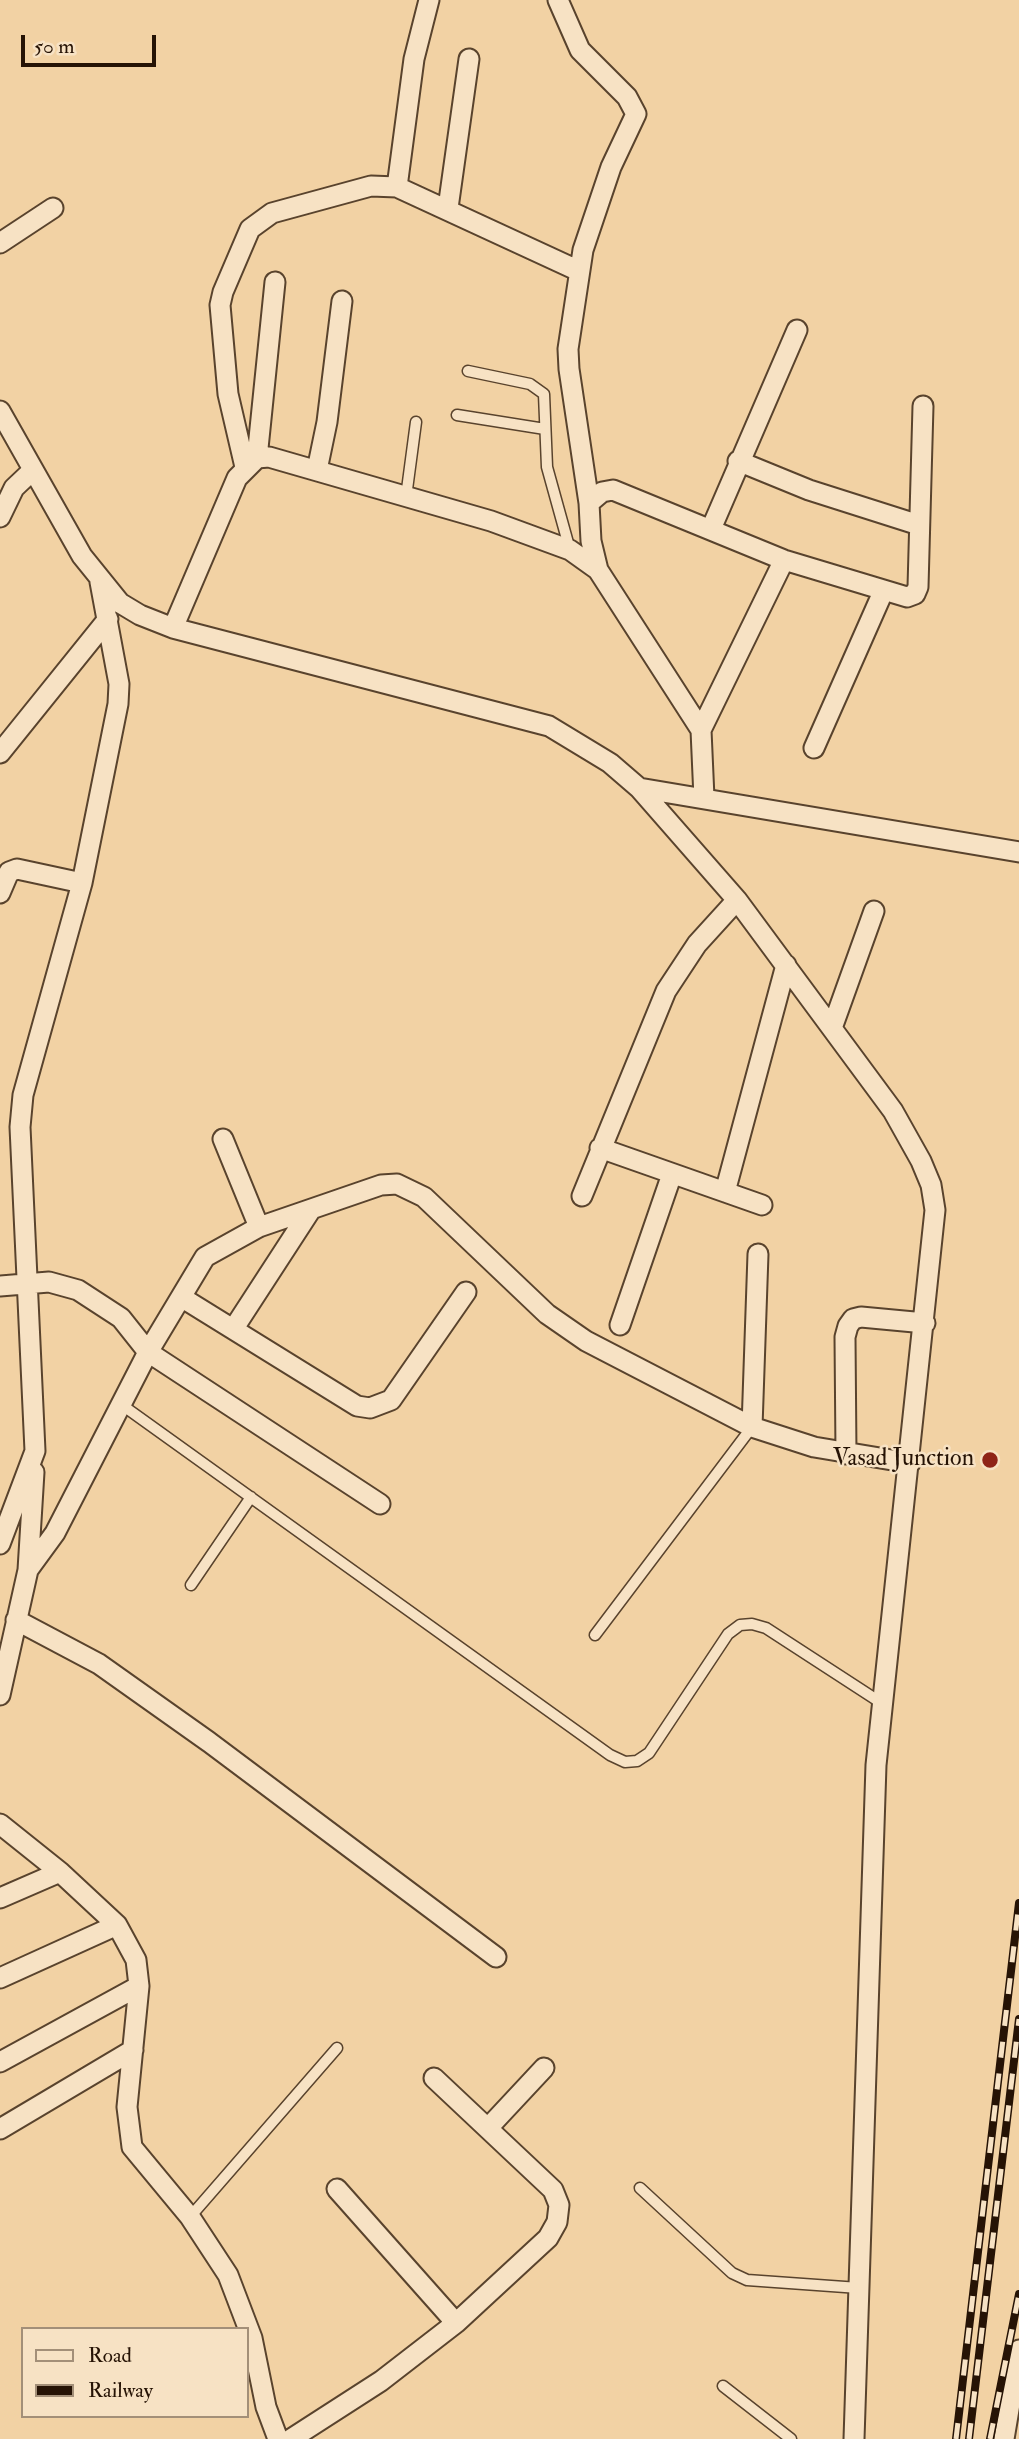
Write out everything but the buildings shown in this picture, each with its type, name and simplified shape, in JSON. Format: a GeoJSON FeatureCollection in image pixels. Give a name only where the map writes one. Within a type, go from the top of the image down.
{"type":"FeatureCollection","features":[{"type":"Feature","properties":{"kind":"street"},"geometry":{"type":"LineString","coordinates":[[397,187],[414,60],[429,0]]}},
{"type":"Feature","properties":{"kind":"street"},"geometry":{"type":"LineString","coordinates":[[558,0],[580,50],[626,97],[636,114],[611,167],[579,271],[569,369],[589,503],[591,541],[598,569],[701,730]]}},
{"type":"Feature","properties":{"kind":"street"},"geometry":{"type":"LineString","coordinates":[[448,208],[469,60]]}},
{"type":"Feature","properties":{"kind":"street"},"geometry":{"type":"LineString","coordinates":[[251,462],[228,394],[220,305],[250,229],[272,212],[371,186],[397,187],[448,208],[579,271]]}},
{"type":"Feature","properties":{"kind":"street"},"geometry":{"type":"LineString","coordinates":[[0,243],[53,208]]}},
{"type":"Feature","properties":{"kind":"street"},"geometry":{"type":"LineString","coordinates":[[251,462],[275,282]]}},
{"type":"Feature","properties":{"kind":"street"},"geometry":{"type":"LineString","coordinates":[[317,470],[327,422],[342,301]]}},
{"type":"Feature","properties":{"kind":"street"},"geometry":{"type":"LineString","coordinates":[[711,529],[738,461],[797,330]]}},
{"type":"Feature","properties":{"kind":"street"},"geometry":{"type":"LineString","coordinates":[[589,503],[602,492],[613,490],[784,560],[883,592],[907,597],[915,594],[918,587],[923,406]]}},
{"type":"Feature","properties":{"kind":"street"},"geometry":{"type":"LineString","coordinates":[[0,411],[100,581],[120,603],[140,615],[173,628],[550,726],[610,763],[639,788],[737,900],[893,1111],[931,1185],[935,1210],[925,1323],[876,1765],[854,2439]]}},
{"type":"Feature","properties":{"kind":"street"},"geometry":{"type":"LineString","coordinates":[[173,628],[237,478],[251,462],[269,457],[491,521],[570,550],[598,569]]}},
{"type":"Feature","properties":{"kind":"street"},"geometry":{"type":"LineString","coordinates":[[738,461],[809,490],[919,525]]}},
{"type":"Feature","properties":{"kind":"street"},"geometry":{"type":"LineString","coordinates":[[0,517],[14,488],[33,470]]}},
{"type":"Feature","properties":{"kind":"street"},"geometry":{"type":"LineString","coordinates":[[704,798],[701,730],[784,560]]}},
{"type":"Feature","properties":{"kind":"street"},"geometry":{"type":"LineString","coordinates":[[0,1695],[28,1570],[35,1451],[20,1126],[23,1095],[82,883],[118,704],[119,684],[100,581]]}},
{"type":"Feature","properties":{"kind":"street"},"geometry":{"type":"LineString","coordinates":[[814,748],[883,592]]}},
{"type":"Feature","properties":{"kind":"street"},"geometry":{"type":"LineString","coordinates":[[0,753],[108,619]]}},
{"type":"Feature","properties":{"kind":"street"},"geometry":{"type":"LineString","coordinates":[[639,788],[1019,852]]}},
{"type":"Feature","properties":{"kind":"street"},"geometry":{"type":"LineString","coordinates":[[0,892],[3,880],[9,872],[17,869],[82,883]]}},
{"type":"Feature","properties":{"kind":"street"},"geometry":{"type":"LineString","coordinates":[[582,1196],[666,991],[697,944],[737,900]]}},
{"type":"Feature","properties":{"kind":"street"},"geometry":{"type":"LineString","coordinates":[[832,1028],[874,911]]}},
{"type":"Feature","properties":{"kind":"street"},"geometry":{"type":"LineString","coordinates":[[725,1192],[786,965]]}},
{"type":"Feature","properties":{"kind":"street"},"geometry":{"type":"LineString","coordinates":[[223,1139],[258,1227]]}},
{"type":"Feature","properties":{"kind":"street"},"geometry":{"type":"LineString","coordinates":[[600,1149],[762,1205]]}},
{"type":"Feature","properties":{"kind":"street"},"geometry":{"type":"LineString","coordinates":[[620,1325],[672,1174]]}},
{"type":"Feature","properties":{"kind":"street"},"geometry":{"type":"LineString","coordinates":[[28,1570],[55,1534],[148,1352],[205,1257],[258,1227],[381,1185],[397,1184],[424,1197],[565,1329],[752,1427],[814,1447],[911,1463]]}},
{"type":"Feature","properties":{"kind":"street"},"geometry":{"type":"LineString","coordinates":[[234,1328],[310,1210]]}},
{"type":"Feature","properties":{"kind":"street"},"geometry":{"type":"LineString","coordinates":[[752,1427],[758,1254]]}},
{"type":"Feature","properties":{"kind":"street"},"geometry":{"type":"LineString","coordinates":[[0,1286],[49,1282],[78,1290],[121,1318],[148,1352],[380,1504]]}},
{"type":"Feature","properties":{"kind":"street"},"geometry":{"type":"LineString","coordinates":[[181,1297],[357,1406],[370,1408],[391,1400],[466,1292]]}},
{"type":"Feature","properties":{"kind":"street"},"geometry":{"type":"LineString","coordinates":[[846,1454],[845,1336],[848,1326],[853,1319],[861,1317],[925,1323]]}},
{"type":"Feature","properties":{"kind":"street"},"geometry":{"type":"LineString","coordinates":[[0,1544],[35,1451]]}},
{"type":"Feature","properties":{"kind":"street"},"geometry":{"type":"LineString","coordinates":[[16,1620],[99,1664],[209,1742],[496,1957]]}},
{"type":"Feature","properties":{"kind":"street"},"geometry":{"type":"LineString","coordinates":[[0,1824],[61,1872],[117,1925],[136,1959],[139,1986],[127,2107],[132,2147],[190,2217],[228,2275],[248,2327]]}},
{"type":"Feature","properties":{"kind":"street"},"geometry":{"type":"LineString","coordinates":[[0,1898],[61,1872]]}},
{"type":"Feature","properties":{"kind":"street"},"geometry":{"type":"LineString","coordinates":[[0,1978],[117,1925]]}},
{"type":"Feature","properties":{"kind":"street"},"geometry":{"type":"LineString","coordinates":[[0,2062],[139,1986]]}},
{"type":"Feature","properties":{"kind":"street"},"geometry":{"type":"LineString","coordinates":[[0,2129],[133,2050]]}},
{"type":"Feature","properties":{"kind":"street"},"geometry":{"type":"LineString","coordinates":[[488,2128],[544,2068]]}},
{"type":"Feature","properties":{"kind":"street"},"geometry":{"type":"LineString","coordinates":[[291,2439],[381,2381],[456,2323],[548,2238],[557,2222],[559,2205],[553,2190],[434,2078]]}},
{"type":"Feature","properties":{"kind":"street"},"geometry":{"type":"LineString","coordinates":[[337,2189],[456,2323]]}},
{"type":"Feature","properties":{"kind":"street"},"geometry":{"type":"LineString","coordinates":[[248,2328],[266,2407],[278,2439]]}},
{"type":"Feature","properties":{"kind":"street"},"geometry":{"type":"LineString","coordinates":[[1004,2439],[1019,2350]]}},
{"type":"Feature","properties":{"kind":"lane"},"geometry":{"type":"LineString","coordinates":[[468,371],[538,387],[546,403],[547,467],[570,550]]}},
{"type":"Feature","properties":{"kind":"lane"},"geometry":{"type":"LineString","coordinates":[[457,415],[545,429]]}},
{"type":"Feature","properties":{"kind":"lane"},"geometry":{"type":"LineString","coordinates":[[406,496],[416,422]]}},
{"type":"Feature","properties":{"kind":"lane"},"geometry":{"type":"LineString","coordinates":[[122,1405],[610,1755],[625,1762],[637,1761],[649,1753],[728,1634],[740,1625],[752,1624],[766,1628],[883,1704]]}},
{"type":"Feature","properties":{"kind":"lane"},"geometry":{"type":"LineString","coordinates":[[596,1635],[752,1427]]}},
{"type":"Feature","properties":{"kind":"lane"},"geometry":{"type":"LineString","coordinates":[[191,1586],[251,1497]]}},
{"type":"Feature","properties":{"kind":"lane"},"geometry":{"type":"LineString","coordinates":[[190,2217],[337,2048]]}},
{"type":"Feature","properties":{"kind":"lane"},"geometry":{"type":"LineString","coordinates":[[640,2188],[732,2273],[747,2280],[859,2288]]}},
{"type":"Feature","properties":{"kind":"lane"},"geometry":{"type":"LineString","coordinates":[[723,2386],[791,2439]]}},
{"type":"Feature","properties":{"kind":"railway"},"geometry":{"type":"LineString","coordinates":[[956,2439],[1019,1903]]}},
{"type":"Feature","properties":{"kind":"railway"},"geometry":{"type":"LineString","coordinates":[[969,2439],[1019,2019]]}},
{"type":"Feature","properties":{"kind":"railway"},"geometry":{"type":"LineString","coordinates":[[990,2439],[1019,2294]]}},
{"type":"Feature","properties":{"kind":"place","name":"Vasad Junction"},"geometry":{"type":"Point","coordinates":[990,1460]}}]}
